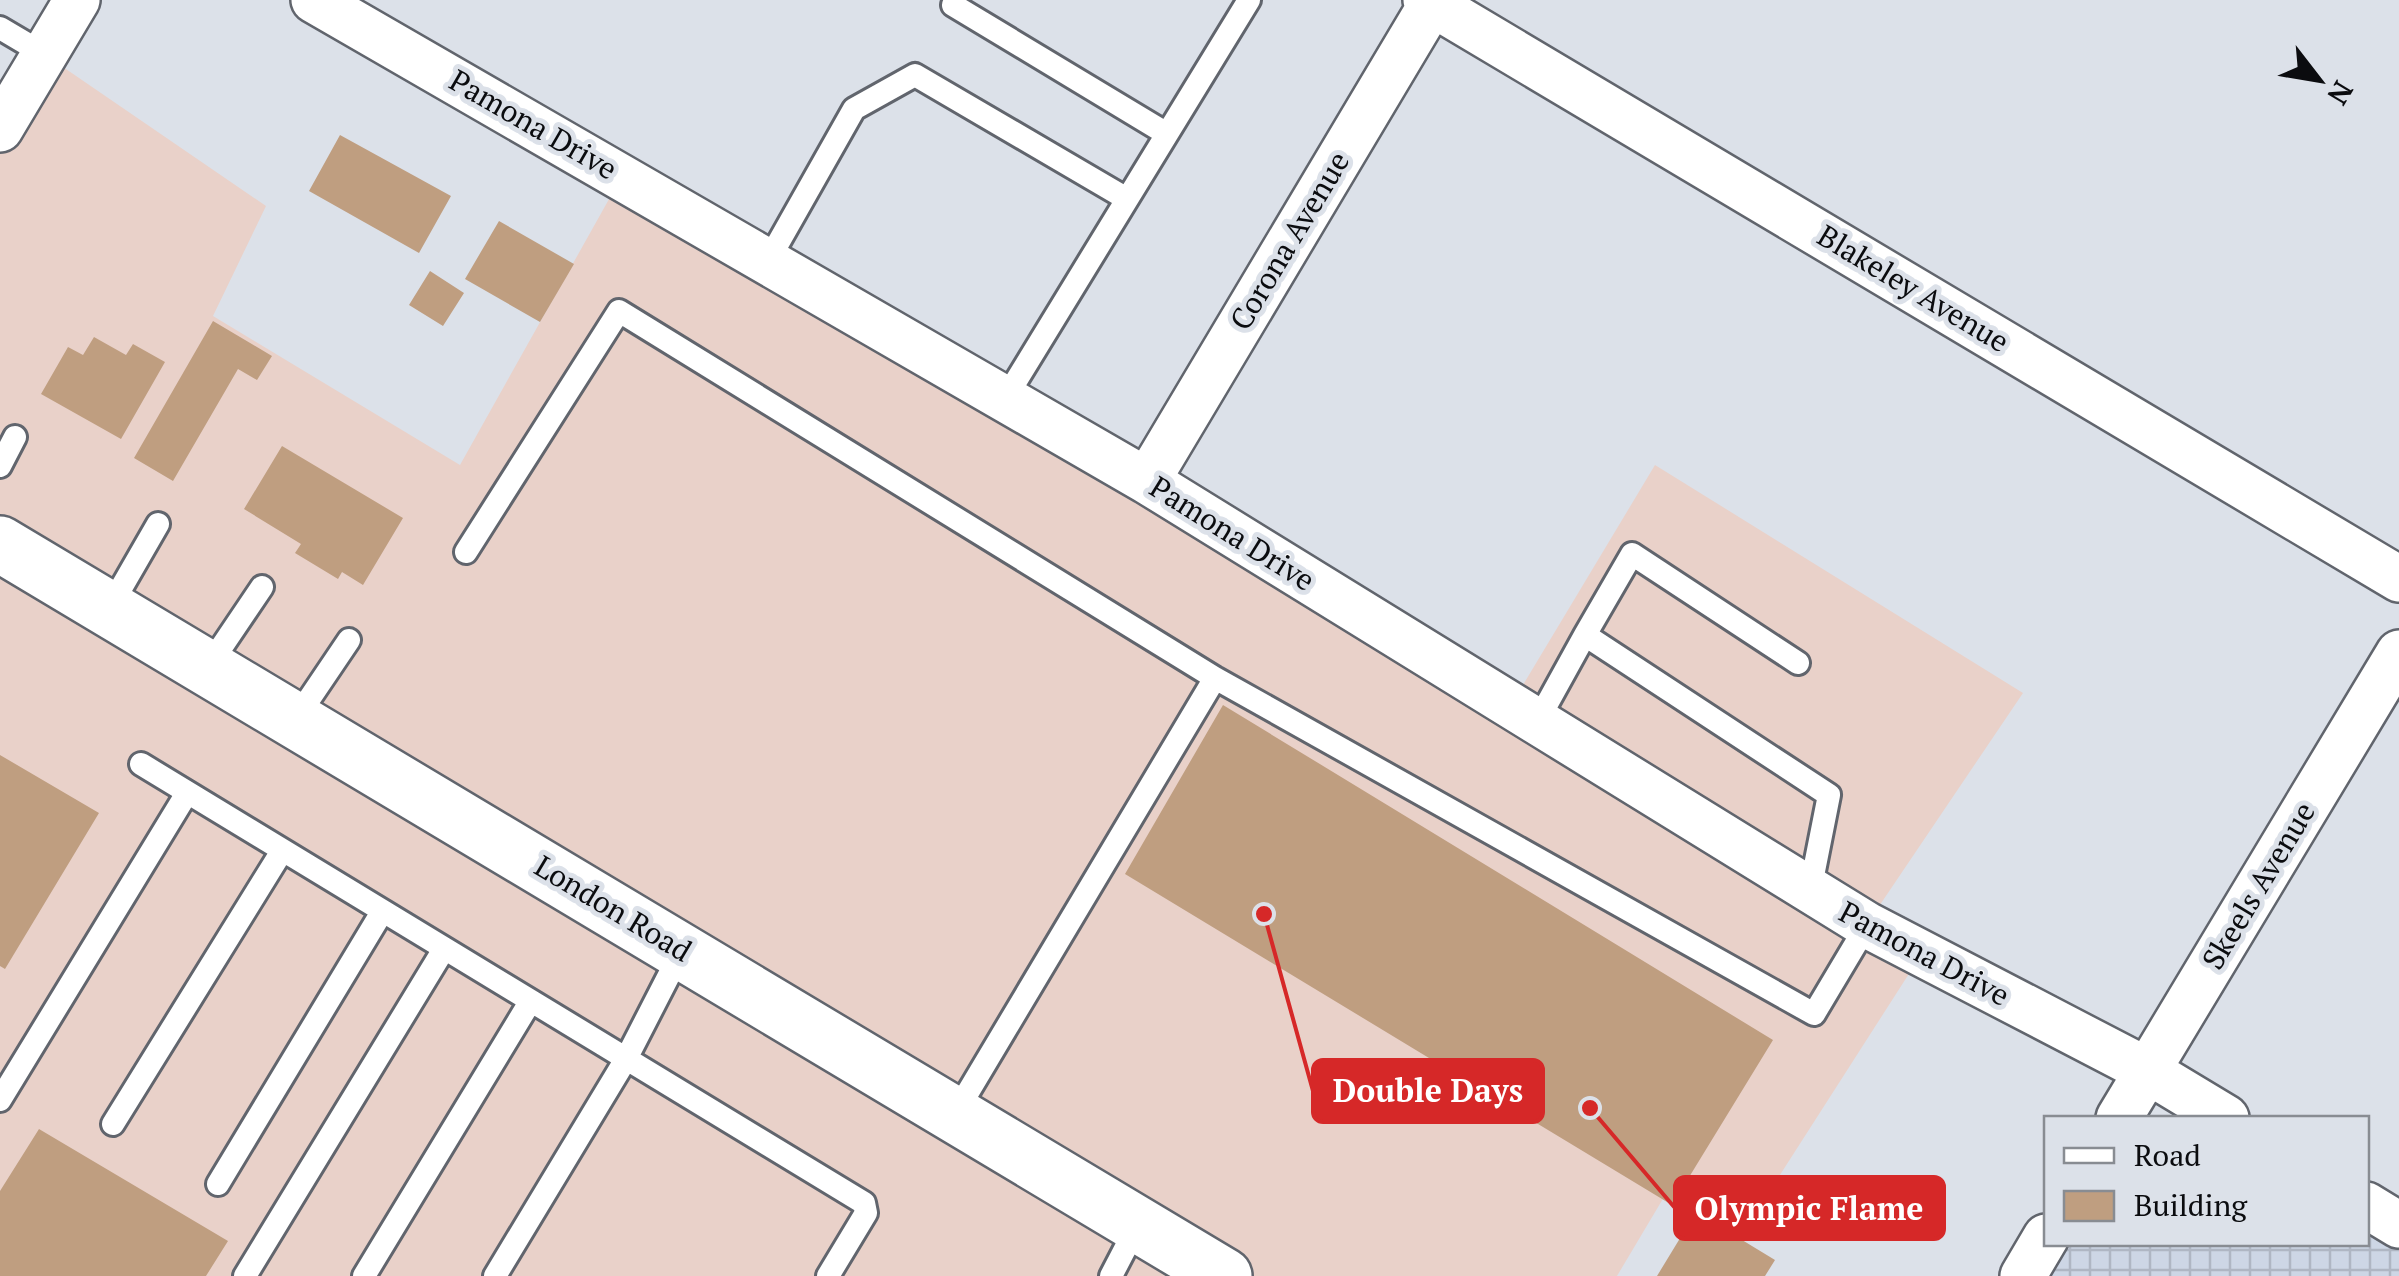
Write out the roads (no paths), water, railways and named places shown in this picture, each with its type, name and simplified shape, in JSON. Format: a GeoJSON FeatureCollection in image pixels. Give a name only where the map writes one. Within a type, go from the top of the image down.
{"type":"FeatureCollection","features":[{"type":"Feature","properties":{"kind":"street"},"geometry":{"type":"LineString","coordinates":[[0,129],[76,0]]}},
{"type":"Feature","properties":{"kind":"street","name":"Pamona Drive"},"geometry":{"type":"LineString","coordinates":[[314,0],[1147,481],[1866,925],[2148,1071],[2223,1116]]}},
{"type":"Feature","properties":{"kind":"street","name":"Corona Avenue"},"geometry":{"type":"LineString","coordinates":[[1147,481],[1430,1]]}},
{"type":"Feature","properties":{"kind":"street","name":"Blakeley Avenue"},"geometry":{"type":"LineString","coordinates":[[1430,1],[2399,579]]}},
{"type":"Feature","properties":{"kind":"street","name":"London Road"},"geometry":{"type":"LineString","coordinates":[[0,544],[1224,1276]]}},
{"type":"Feature","properties":{"kind":"street","name":"Skeels Avenue"},"geometry":{"type":"LineString","coordinates":[[2120,1116],[2399,652]]}},
{"type":"Feature","properties":{"kind":"street"},"geometry":{"type":"LineString","coordinates":[[2369,1207],[2399,1225]]}},
{"type":"Feature","properties":{"kind":"street"},"geometry":{"type":"LineString","coordinates":[[2023,1276],[2044,1240]]}},
{"type":"Feature","properties":{"kind":"lane"},"geometry":{"type":"LineString","coordinates":[[1005,399],[1249,0]]}},
{"type":"Feature","properties":{"kind":"lane"},"geometry":{"type":"LineString","coordinates":[[954,5],[1167,134]]}},
{"type":"Feature","properties":{"kind":"lane"},"geometry":{"type":"LineString","coordinates":[[0,28],[44,54]]}},
{"type":"Feature","properties":{"kind":"lane"},"geometry":{"type":"LineString","coordinates":[[768,260],[854,109],[915,76],[1127,199]]}},
{"type":"Feature","properties":{"kind":"lane"},"geometry":{"type":"LineString","coordinates":[[466,552],[619,311],[1215,678],[1814,1014],[1866,925]]}},
{"type":"Feature","properties":{"kind":"lane"},"geometry":{"type":"LineString","coordinates":[[0,466],[16,438]]}},
{"type":"Feature","properties":{"kind":"lane"},"geometry":{"type":"LineString","coordinates":[[110,609],[158,524]]}},
{"type":"Feature","properties":{"kind":"lane"},"geometry":{"type":"LineString","coordinates":[[1537,722],[1632,554],[1798,663]]}},
{"type":"Feature","properties":{"kind":"lane"},"geometry":{"type":"LineString","coordinates":[[208,668],[262,587]]}},
{"type":"Feature","properties":{"kind":"lane"},"geometry":{"type":"LineString","coordinates":[[1585,635],[1828,796],[1810,891]]}},
{"type":"Feature","properties":{"kind":"lane"},"geometry":{"type":"LineString","coordinates":[[296,720],[349,640]]}},
{"type":"Feature","properties":{"kind":"lane"},"geometry":{"type":"LineString","coordinates":[[955,1114],[1215,678]]}},
{"type":"Feature","properties":{"kind":"lane"},"geometry":{"type":"LineString","coordinates":[[141,764],[864,1203],[866,1213],[828,1276]]}},
{"type":"Feature","properties":{"kind":"lane"},"geometry":{"type":"LineString","coordinates":[[0,1100],[187,793]]}},
{"type":"Feature","properties":{"kind":"lane"},"geometry":{"type":"LineString","coordinates":[[113,1124],[282,850]]}},
{"type":"Feature","properties":{"kind":"lane"},"geometry":{"type":"LineString","coordinates":[[218,1184],[382,912]]}},
{"type":"Feature","properties":{"kind":"lane"},"geometry":{"type":"LineString","coordinates":[[246,1276],[444,949]]}},
{"type":"Feature","properties":{"kind":"lane"},"geometry":{"type":"LineString","coordinates":[[494,1276],[626,1060],[682,950]]}},
{"type":"Feature","properties":{"kind":"lane"},"geometry":{"type":"LineString","coordinates":[[364,1276],[530,1002]]}},
{"type":"Feature","properties":{"kind":"lane"},"geometry":{"type":"LineString","coordinates":[[1111,1276],[1138,1224]]}},
{"type":"Feature","properties":{"kind":"place","name":"Double Days"},"geometry":{"type":"Point","coordinates":[1264,914]}},
{"type":"Feature","properties":{"kind":"place","name":"Olympic Flame"},"geometry":{"type":"Point","coordinates":[1590,1108]}}]}
